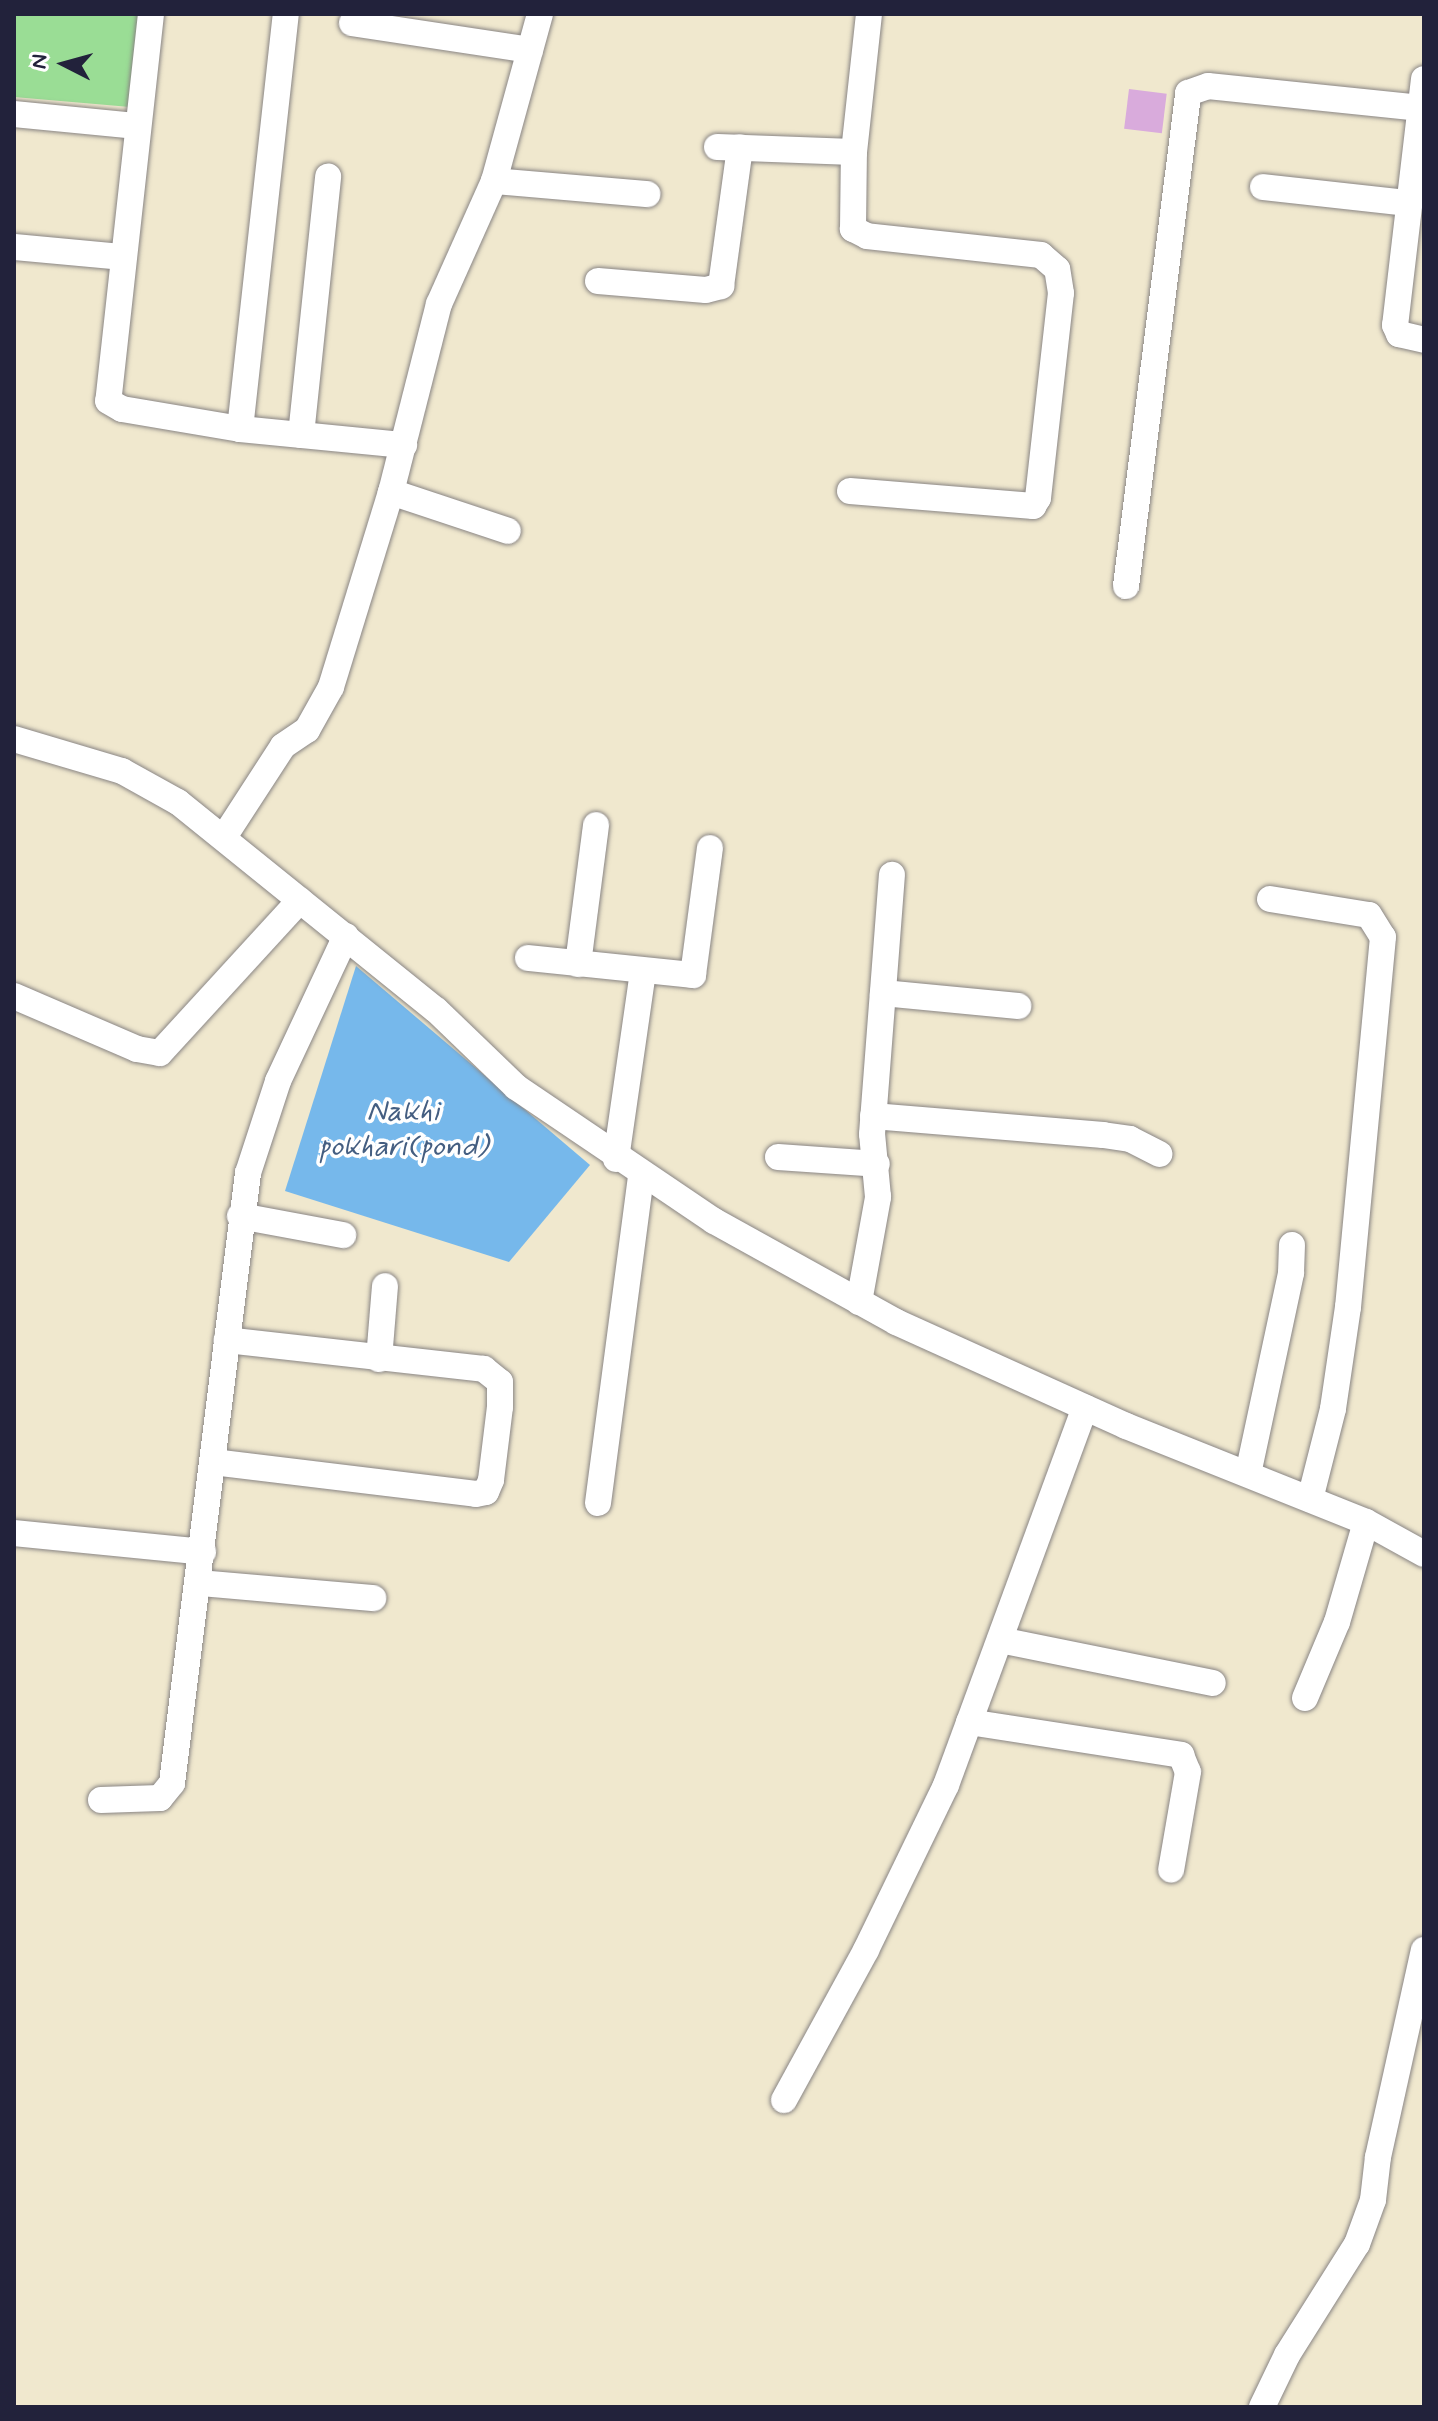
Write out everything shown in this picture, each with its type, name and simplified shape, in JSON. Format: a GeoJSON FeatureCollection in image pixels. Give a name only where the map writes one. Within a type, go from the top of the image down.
{"type":"FeatureCollection","features":[{"type":"Feature","properties":{"kind":"street"},"geometry":{"type":"LineString","coordinates":[[151,14],[108,401],[122,409],[240,429],[404,445]]}},
{"type":"Feature","properties":{"kind":"street"},"geometry":{"type":"LineString","coordinates":[[240,429],[286,14]]}},
{"type":"Feature","properties":{"kind":"street"},"geometry":{"type":"LineString","coordinates":[[224,837],[283,746],[307,730],[331,687],[391,492],[439,304],[494,181],[540,14]]}},
{"type":"Feature","properties":{"kind":"street"},"geometry":{"type":"LineString","coordinates":[[850,491],[1033,506],[1038,498],[1061,293],[1057,269],[1041,255],[859,234],[850,219],[869,14]]}},
{"type":"Feature","properties":{"kind":"street"},"geometry":{"type":"LineString","coordinates":[[352,23],[530,50]]}},
{"type":"Feature","properties":{"kind":"street"},"geometry":{"type":"LineString","coordinates":[[1424,79],[1395,325],[1399,334],[1424,340]]}},
{"type":"Feature","properties":{"kind":"street"},"geometry":{"type":"LineString","coordinates":[[1126,586],[1188,93],[1208,86],[1421,108]]}},
{"type":"Feature","properties":{"kind":"street"},"geometry":{"type":"LineString","coordinates":[[14,114],[137,126]]}},
{"type":"Feature","properties":{"kind":"street"},"geometry":{"type":"LineString","coordinates":[[598,281],[706,290],[721,286],[729,147],[854,152]]}},
{"type":"Feature","properties":{"kind":"street"},"geometry":{"type":"LineString","coordinates":[[301,435],[328,176]]}},
{"type":"Feature","properties":{"kind":"street"},"geometry":{"type":"LineString","coordinates":[[494,181],[647,194]]}},
{"type":"Feature","properties":{"kind":"street"},"geometry":{"type":"LineString","coordinates":[[1263,187],[1409,203]]}},
{"type":"Feature","properties":{"kind":"street"},"geometry":{"type":"LineString","coordinates":[[14,247],[122,257]]}},
{"type":"Feature","properties":{"kind":"street"},"geometry":{"type":"LineString","coordinates":[[391,492],[508,531]]}},
{"type":"Feature","properties":{"kind":"street"},"geometry":{"type":"LineString","coordinates":[[14,739],[122,771],[178,802],[436,1010],[516,1087],[641,1175],[859,1302],[1085,1408],[1366,1522],[1424,1554]]}},
{"type":"Feature","properties":{"kind":"street"},"geometry":{"type":"LineString","coordinates":[[578,964],[596,825]]}},
{"type":"Feature","properties":{"kind":"street"},"geometry":{"type":"LineString","coordinates":[[528,958],[683,976],[698,968],[710,848]]}},
{"type":"Feature","properties":{"kind":"street"},"geometry":{"type":"LineString","coordinates":[[859,1302],[878,1197],[873,1116],[892,875]]}},
{"type":"Feature","properties":{"kind":"street"},"geometry":{"type":"LineString","coordinates":[[1270,899],[1369,915],[1383,937],[1348,1307],[1333,1409],[1310,1499]]}},
{"type":"Feature","properties":{"kind":"street"},"geometry":{"type":"LineString","coordinates":[[14,996],[137,1049],[160,1053],[300,900]]}},
{"type":"Feature","properties":{"kind":"street"},"geometry":{"type":"LineString","coordinates":[[101,1800],[160,1798],[172,1783],[200,1583],[240,1216],[258,1134],[346,936]]}},
{"type":"Feature","properties":{"kind":"street"},"geometry":{"type":"LineString","coordinates":[[616,1159],[643,972]]}},
{"type":"Feature","properties":{"kind":"street"},"geometry":{"type":"LineString","coordinates":[[883,993],[1018,1006]]}},
{"type":"Feature","properties":{"kind":"street"},"geometry":{"type":"LineString","coordinates":[[873,1116],[1103,1135],[1130,1139],[1159,1154]]}},
{"type":"Feature","properties":{"kind":"street"},"geometry":{"type":"LineString","coordinates":[[778,1157],[877,1164]]}},
{"type":"Feature","properties":{"kind":"street"},"geometry":{"type":"LineString","coordinates":[[598,1503],[641,1175]]}},
{"type":"Feature","properties":{"kind":"street"},"geometry":{"type":"LineString","coordinates":[[240,1216],[343,1235]]}},
{"type":"Feature","properties":{"kind":"street"},"geometry":{"type":"LineString","coordinates":[[1248,1474],[1288,1288],[1292,1245]]}},
{"type":"Feature","properties":{"kind":"street"},"geometry":{"type":"LineString","coordinates":[[379,1359],[385,1286]]}},
{"type":"Feature","properties":{"kind":"street"},"geometry":{"type":"LineString","coordinates":[[213,1462],[454,1492],[486,1492],[500,1407],[500,1382],[493,1372],[227,1340]]}},
{"type":"Feature","properties":{"kind":"street"},"geometry":{"type":"LineString","coordinates":[[784,2100],[872,1937],[946,1785],[1085,1408]]}},
{"type":"Feature","properties":{"kind":"street"},"geometry":{"type":"LineString","coordinates":[[1305,1698],[1347,1595],[1366,1522]]}},
{"type":"Feature","properties":{"kind":"street"},"geometry":{"type":"LineString","coordinates":[[14,1533],[203,1552]]}},
{"type":"Feature","properties":{"kind":"street"},"geometry":{"type":"LineString","coordinates":[[200,1583],[373,1598]]}},
{"type":"Feature","properties":{"kind":"street"},"geometry":{"type":"LineString","coordinates":[[1000,1640],[1213,1683]]}},
{"type":"Feature","properties":{"kind":"street"},"geometry":{"type":"LineString","coordinates":[[969,1722],[1181,1755],[1188,1772],[1171,1870]]}},
{"type":"Feature","properties":{"kind":"street"},"geometry":{"type":"LineString","coordinates":[[1262,2407],[1365,2225],[1424,1950]]}},
{"type":"Feature","properties":{"kind":"green space"},"geometry":{"type":"Polygon","coordinates":[[[14,14],[141,14],[130,107],[14,97],[14,14]]]}},
{"type":"Feature","properties":{"kind":"water","name":"Nakhi pokhari(pond)"},"geometry":{"type":"Polygon","coordinates":[[[356,966],[590,1165],[509,1262],[285,1191],[356,966]]]}},
{"type":"Feature","properties":{"kind":"building"},"geometry":{"type":"Polygon","coordinates":[[[1129,89],[1167,94],[1162,133],[1124,129],[1129,89]]]}}]}
